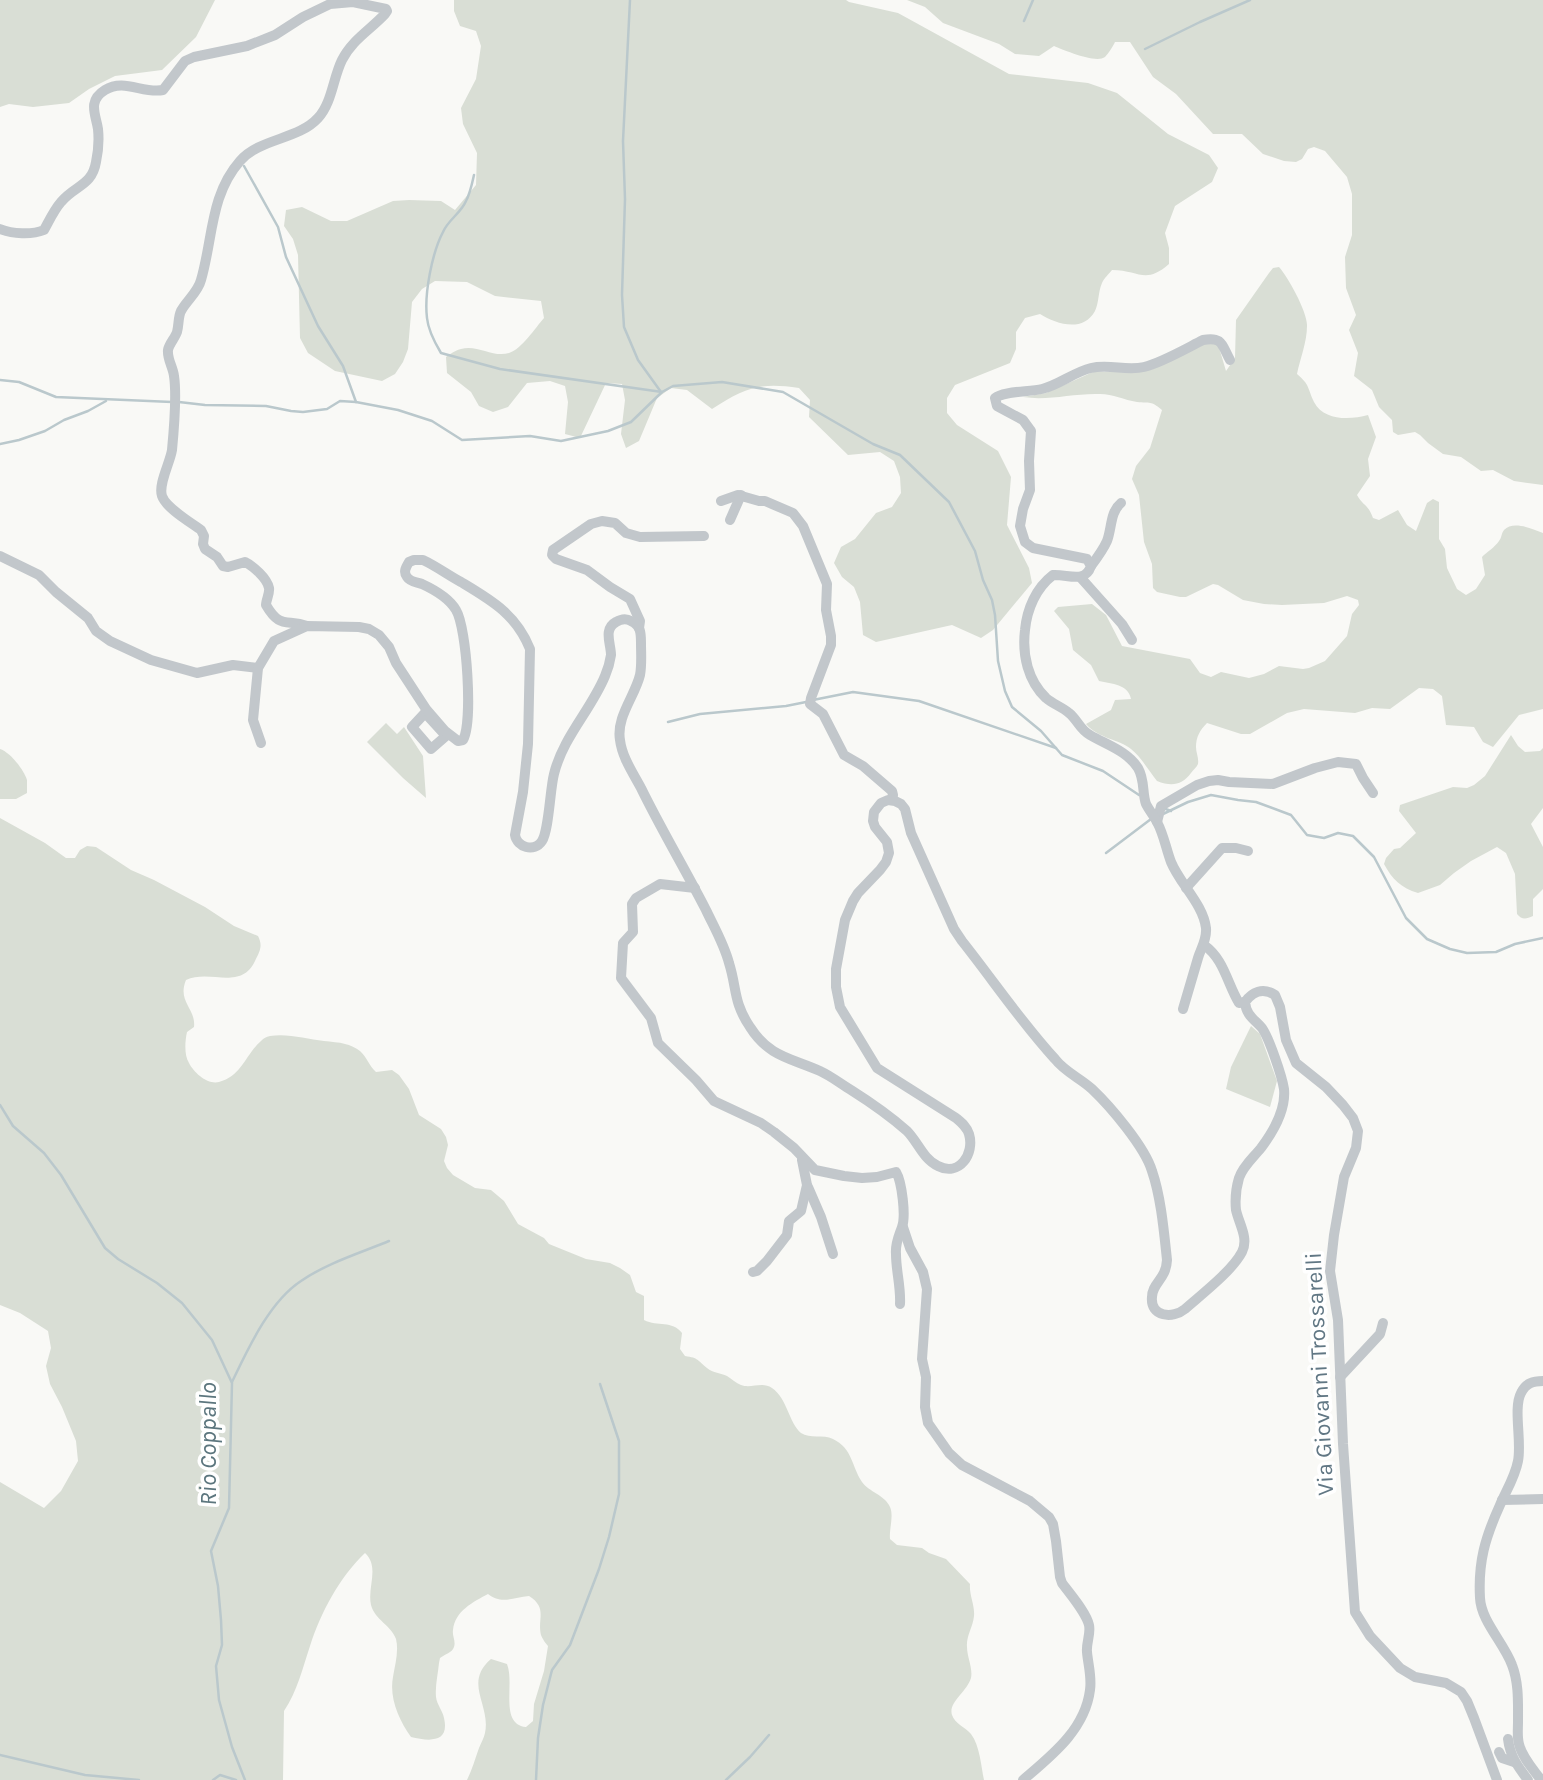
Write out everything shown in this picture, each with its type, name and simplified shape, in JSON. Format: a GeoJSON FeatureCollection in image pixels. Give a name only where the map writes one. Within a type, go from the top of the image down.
{"type":"FeatureCollection","features":[{"type":"Feature","properties":{"kind":"street"},"geometry":{"type":"LineString","coordinates":[[0,229],[26,233],[44,230],[60,203],[87,182],[97,160],[98,129],[93,114],[95,102],[102,92],[114,85],[128,85],[154,92],[163,90],[185,61],[247,47],[275,35],[330,4],[353,2],[382,7],[387,11],[354,41],[349,49],[336,74],[321,116],[291,134],[254,149],[240,161],[217,199],[201,282],[180,313],[177,332],[168,348],[174,377],[173,435],[172,453],[161,495],[170,507],[201,530],[205,549],[217,557],[223,566],[245,562],[256,570],[268,587],[266,605],[277,619],[307,626],[359,627],[379,635],[426,709],[452,738],[463,740],[466,735],[468,671],[459,615],[437,592],[408,579],[405,570],[409,562],[423,560],[492,601],[516,622],[530,649],[528,744],[515,835],[518,844],[525,847],[537,847],[544,837],[556,764],[605,676],[610,659],[611,626],[619,620],[628,619],[639,628]]}},
{"type":"Feature","properties":{"kind":"street"},"geometry":{"type":"LineString","coordinates":[[1091,566],[1087,559],[1033,548],[1025,542],[1020,526],[1030,490],[1028,461],[1031,431],[1023,420],[998,406],[995,398],[1001,393],[1024,393],[1044,389],[1090,368],[1147,367],[1203,340],[1218,340],[1230,360]]}},
{"type":"Feature","properties":{"kind":"street"},"geometry":{"type":"LineString","coordinates":[[730,520],[741,495]]}},
{"type":"Feature","properties":{"kind":"street"},"geometry":{"type":"LineString","coordinates":[[721,500],[741,495],[781,507],[796,515],[803,526],[827,584],[831,636],[831,645],[810,704],[823,714],[844,755],[863,766],[892,790],[892,800]]}},
{"type":"Feature","properties":{"kind":"street"},"geometry":{"type":"LineString","coordinates":[[1121,503],[1115,508],[1108,539],[1090,572],[1081,578],[1053,575],[1034,597],[1026,618],[1024,647],[1028,670],[1036,686],[1048,700],[1072,715],[1080,728],[1087,733],[1125,754],[1138,769],[1144,787],[1145,802],[1157,822],[1171,862],[1204,920],[1204,945],[1183,1009]]}},
{"type":"Feature","properties":{"kind":"street"},"geometry":{"type":"LineString","coordinates":[[704,536],[640,537],[626,533],[615,523],[602,521],[591,524],[558,545],[553,550],[553,556],[587,570],[630,599],[640,621],[640,675],[624,713],[619,739],[650,807],[721,941],[730,963],[737,1003],[746,1021],[758,1040],[784,1058],[820,1071],[904,1128],[928,1159],[940,1167],[951,1169],[966,1161],[970,1137],[963,1124],[877,1068],[840,1007],[836,988],[836,970],[845,920],[858,892],[888,858],[887,842],[875,827],[874,812],[878,805],[885,801],[892,800],[901,804],[905,809],[911,833],[962,942],[1053,1058],[1093,1090],[1145,1155],[1157,1189],[1167,1261],[1163,1277],[1154,1287],[1151,1298],[1157,1310],[1165,1315],[1177,1315],[1185,1309],[1232,1266],[1243,1250],[1244,1236],[1236,1210],[1241,1171],[1261,1148],[1283,1107],[1280,1074],[1266,1036],[1261,1027],[1250,1018],[1245,1002],[1239,1003],[1220,962],[1204,945]]}},
{"type":"Feature","properties":{"kind":"street"},"geometry":{"type":"LineString","coordinates":[[0,556],[39,575],[88,618],[96,631],[103,636],[151,660],[197,673],[233,665],[258,668]]}},
{"type":"Feature","properties":{"kind":"street"},"geometry":{"type":"LineString","coordinates":[[1081,578],[1132,639]]}},
{"type":"Feature","properties":{"kind":"street"},"geometry":{"type":"LineString","coordinates":[[261,743],[253,720],[258,668],[274,641],[307,626]]}},
{"type":"Feature","properties":{"kind":"street"},"geometry":{"type":"LineString","coordinates":[[1157,822],[1161,806],[1209,781],[1273,784],[1338,762],[1356,764],[1373,793]]}},
{"type":"Feature","properties":{"kind":"street"},"geometry":{"type":"LineString","coordinates":[[1186,888],[1222,848],[1248,851]]}},
{"type":"Feature","properties":{"kind":"street"},"geometry":{"type":"LineString","coordinates":[[695,888],[660,884],[636,898],[632,904],[633,932],[623,943],[621,976],[652,1018],[658,1043],[714,1101],[767,1126],[815,1170],[844,1176],[877,1177],[896,1172],[901,1186],[903,1227],[910,1248],[923,1272],[927,1289],[922,1359],[926,1377],[925,1407],[928,1423],[949,1453],[968,1470],[1039,1507],[1052,1524],[1062,1583],[1089,1626],[1087,1646],[1090,1690],[1080,1721],[1055,1752],[1023,1780]]}},
{"type":"Feature","properties":{"kind":"street","name":"Via Giovanni Trossarelli"},"geometry":{"type":"LineString","coordinates":[[1245,1002],[1258,991],[1265,990],[1275,995],[1286,1040],[1296,1063],[1343,1105],[1353,1118],[1358,1131],[1356,1148],[1344,1177],[1331,1255],[1338,1321],[1343,1444],[1355,1612],[1370,1636],[1400,1668],[1415,1677],[1446,1683],[1461,1692],[1474,1718],[1497,1780]]}},
{"type":"Feature","properties":{"kind":"street"},"geometry":{"type":"LineString","coordinates":[[802,1158],[807,1185],[833,1254]]}},
{"type":"Feature","properties":{"kind":"street"},"geometry":{"type":"LineString","coordinates":[[753,1272],[767,1261],[784,1239],[789,1221],[801,1211],[807,1185]]}},
{"type":"Feature","properties":{"kind":"street"},"geometry":{"type":"LineString","coordinates":[[900,1304],[896,1252],[898,1235],[903,1227]]}},
{"type":"Feature","properties":{"kind":"street"},"geometry":{"type":"LineString","coordinates":[[1340,1377],[1380,1334],[1383,1324]]}},
{"type":"Feature","properties":{"kind":"street"},"geometry":{"type":"LineString","coordinates":[[1536,1779],[1519,1744],[1517,1685],[1512,1664],[1481,1607],[1482,1556],[1487,1536],[1518,1460],[1520,1394],[1531,1382],[1543,1381]]}},
{"type":"Feature","properties":{"kind":"street"},"geometry":{"type":"LineString","coordinates":[[1502,1500],[1543,1499]]}},
{"type":"Feature","properties":{"kind":"street"},"geometry":{"type":"LineString","coordinates":[[1508,1739],[1509,1752],[1514,1762]]}},
{"type":"Feature","properties":{"kind":"street"},"geometry":{"type":"LineString","coordinates":[[1499,1752],[1502,1758],[1514,1762],[1536,1779]]}},
{"type":"Feature","properties":{"kind":"shaded area"},"geometry":{"type":"Polygon","coordinates":[[[0,0],[215,0],[196,37],[162,70],[115,76],[69,103],[33,107],[9,104],[0,107],[0,0]]]}},
{"type":"Feature","properties":{"kind":"shaded area"},"geometry":{"type":"Polygon","coordinates":[[[454,0],[846,0],[898,13],[1009,74],[1088,83],[1117,93],[1168,134],[1209,155],[1218,168],[1212,182],[1175,206],[1165,233],[1169,264],[1148,275],[1112,270],[1102,283],[1095,311],[1084,322],[1061,323],[1040,314],[1025,318],[1016,332],[1016,349],[1010,363],[955,385],[947,398],[947,413],[957,425],[998,451],[1011,477],[1007,525],[1029,568],[1032,583],[993,630],[981,638],[952,625],[876,642],[863,635],[860,602],[854,587],[842,577],[834,563],[841,547],[855,539],[876,513],[892,507],[901,493],[900,477],[894,461],[880,452],[848,455],[809,417],[810,400],[799,388],[753,388],[712,409],[687,390],[671,388],[657,398],[639,441],[626,448],[621,434],[625,400],[622,384],[606,383],[580,438],[565,434],[568,402],[565,386],[550,381],[527,383],[508,407],[493,412],[479,406],[471,392],[447,373],[446,357],[457,350],[467,348],[497,354],[514,351],[544,318],[541,301],[495,296],[467,282],[435,281],[422,289],[412,302],[408,349],[403,362],[395,374],[382,381],[335,371],[308,353],[300,338],[298,255],[293,239],[284,226],[286,210],[302,207],[331,221],[347,221],[393,201],[441,201],[455,210],[476,185],[477,153],[463,124],[461,108],[476,79],[481,46],[476,31],[460,26],[454,11],[454,0]]]}},
{"type":"Feature","properties":{"kind":"shaded area"},"geometry":{"type":"Polygon","coordinates":[[[907,0],[1543,0],[1543,485],[1514,481],[1493,470],[1481,471],[1461,457],[1443,454],[1415,432],[1398,435],[1393,432],[1392,420],[1379,407],[1372,390],[1354,376],[1358,353],[1349,330],[1356,315],[1346,288],[1345,257],[1352,235],[1352,194],[1347,177],[1325,151],[1314,147],[1308,149],[1302,159],[1296,162],[1284,161],[1263,154],[1242,134],[1213,134],[1176,94],[1153,77],[1130,42],[1115,42],[1101,59],[1080,56],[1054,46],[1039,56],[1015,54],[999,44],[943,23],[925,7],[907,0]]]}},
{"type":"Feature","properties":{"kind":"shaded area"},"geometry":{"type":"Polygon","coordinates":[[[1279,267],[1297,295],[1306,320],[1306,338],[1297,374],[1324,413],[1338,418],[1368,415],[1376,437],[1368,459],[1370,476],[1357,495],[1373,518],[1379,520],[1398,510],[1407,525],[1416,531],[1427,503],[1433,499],[1439,502],[1439,539],[1445,549],[1447,568],[1457,589],[1466,595],[1476,589],[1485,575],[1482,557],[1500,540],[1504,530],[1518,526],[1543,533],[1543,709],[1519,715],[1493,747],[1483,742],[1474,727],[1446,725],[1442,696],[1433,689],[1419,688],[1390,709],[1372,708],[1355,713],[1304,709],[1287,713],[1250,734],[1241,734],[1207,723],[1197,740],[1197,766],[1180,782],[1162,783],[1157,781],[1131,749],[1097,733],[1086,724],[1111,710],[1115,700],[1131,699],[1127,690],[1099,681],[1091,665],[1073,650],[1069,629],[1054,611],[1058,607],[1092,604],[1106,615],[1122,646],[1190,659],[1200,673],[1211,677],[1221,672],[1249,678],[1279,666],[1303,669],[1325,661],[1347,636],[1352,614],[1359,605],[1358,600],[1347,596],[1324,603],[1264,604],[1243,600],[1213,584],[1186,597],[1157,592],[1153,588],[1152,564],[1144,542],[1139,495],[1132,479],[1136,466],[1150,448],[1162,410],[1153,404],[1105,394],[1023,397],[1046,393],[1093,372],[1124,372],[1207,343],[1218,344],[1226,371],[1235,358],[1236,320],[1273,268],[1279,267]]]}},
{"type":"Feature","properties":{"kind":"shaded area"},"geometry":{"type":"Polygon","coordinates":[[[386,723],[397,734],[404,727],[423,756],[426,798],[367,742],[386,723]]]}},
{"type":"Feature","properties":{"kind":"shaded area"},"geometry":{"type":"Polygon","coordinates":[[[1511,735],[1525,752],[1540,751],[1543,748],[1543,808],[1531,824],[1543,847],[1543,889],[1533,899],[1533,916],[1524,918],[1517,914],[1515,874],[1506,853],[1497,847],[1471,861],[1440,885],[1418,893],[1402,886],[1384,864],[1394,849],[1400,848],[1416,833],[1399,811],[1400,805],[1453,787],[1467,788],[1474,785],[1485,776],[1511,735]]]}},
{"type":"Feature","properties":{"kind":"shaded area"},"geometry":{"type":"Polygon","coordinates":[[[0,749],[16,762],[27,780],[27,793],[16,799],[0,799],[0,749]]]}},
{"type":"Feature","properties":{"kind":"shaded area"},"geometry":{"type":"Polygon","coordinates":[[[0,818],[66,858],[75,858],[80,850],[87,846],[96,847],[131,870],[205,907],[234,926],[258,936],[261,946],[258,954],[249,970],[242,975],[224,978],[195,977],[186,980],[185,1000],[194,1020],[194,1027],[187,1032],[187,1060],[202,1077],[210,1082],[227,1079],[238,1070],[261,1041],[270,1036],[338,1042],[357,1049],[376,1072],[392,1070],[399,1075],[409,1089],[419,1115],[441,1129],[448,1145],[444,1161],[453,1175],[475,1188],[491,1190],[504,1201],[518,1224],[544,1238],[549,1244],[586,1259],[610,1263],[620,1268],[630,1275],[636,1292],[644,1296],[644,1320],[678,1329],[682,1333],[680,1349],[685,1356],[741,1385],[764,1385],[772,1388],[781,1398],[801,1433],[829,1438],[840,1443],[851,1458],[862,1482],[890,1507],[890,1539],[897,1545],[922,1548],[946,1559],[970,1584],[974,1612],[967,1651],[971,1678],[955,1701],[952,1715],[974,1739],[984,1780],[467,1780],[485,1733],[485,1713],[478,1686],[483,1668],[491,1659],[507,1664],[509,1702],[513,1719],[526,1727],[533,1721],[534,1704],[548,1646],[541,1635],[540,1609],[529,1596],[503,1600],[488,1594],[461,1612],[454,1623],[454,1647],[440,1658],[436,1684],[436,1697],[444,1718],[444,1733],[430,1740],[411,1737],[399,1716],[392,1693],[396,1639],[371,1605],[372,1564],[365,1553],[339,1584],[325,1608],[296,1688],[284,1711],[283,1780],[0,1780],[0,1482],[44,1508],[61,1491],[78,1461],[76,1441],[50,1384],[46,1366],[51,1348],[48,1331],[20,1313],[0,1305],[0,818]]]}},
{"type":"Feature","properties":{"kind":"shaded area"},"geometry":{"type":"Polygon","coordinates":[[[1251,1026],[1260,1034],[1277,1081],[1270,1107],[1226,1089],[1231,1067],[1251,1026]]]}},
{"type":"Feature","properties":{"kind":"waterway"},"geometry":{"type":"LineString","coordinates":[[630,0],[623,141],[624,327],[638,360],[661,392]]}},
{"type":"Feature","properties":{"kind":"waterway"},"geometry":{"type":"LineString","coordinates":[[1024,21],[1033,0]]}},
{"type":"Feature","properties":{"kind":"waterway"},"geometry":{"type":"LineString","coordinates":[[1145,49],[1250,0]]}},
{"type":"Feature","properties":{"kind":"waterway"},"geometry":{"type":"LineString","coordinates":[[244,166],[278,227],[286,257],[318,326],[343,366],[356,402]]}},
{"type":"Feature","properties":{"kind":"waterway"},"geometry":{"type":"LineString","coordinates":[[474,175],[464,205],[445,228],[439,241],[430,274],[427,318],[441,353],[500,369],[662,392]]}},
{"type":"Feature","properties":{"kind":"waterway"},"geometry":{"type":"LineString","coordinates":[[0,380],[19,382],[56,397],[172,402]]}},
{"type":"Feature","properties":{"kind":"waterway"},"geometry":{"type":"LineString","coordinates":[[179,402],[266,406],[303,412],[327,409],[340,401],[356,402],[398,410],[432,421],[462,440],[530,436],[561,441],[608,431],[631,422],[662,392],[673,386],[722,382],[783,392],[873,444],[900,455],[949,502],[975,551],[992,600],[998,661],[1012,707],[1041,731],[1062,755],[1103,771],[1139,795]]}},
{"type":"Feature","properties":{"kind":"waterway"},"geometry":{"type":"LineString","coordinates":[[0,444],[45,431],[106,401]]}},
{"type":"Feature","properties":{"kind":"waterway"},"geometry":{"type":"LineString","coordinates":[[813,700],[853,692],[919,701],[1056,748]]}},
{"type":"Feature","properties":{"kind":"waterway"},"geometry":{"type":"LineString","coordinates":[[668,722],[700,714],[806,702]]}},
{"type":"Feature","properties":{"kind":"waterway"},"geometry":{"type":"LineString","coordinates":[[1163,814],[1211,795],[1256,802],[1291,815],[1307,835],[1324,838],[1338,833],[1353,836],[1374,857],[1406,918],[1427,939],[1467,953],[1496,952],[1515,944],[1543,938]]}},
{"type":"Feature","properties":{"kind":"waterway"},"geometry":{"type":"LineString","coordinates":[[1163,808],[1171,811]]}},
{"type":"Feature","properties":{"kind":"waterway"},"geometry":{"type":"LineString","coordinates":[[1106,853],[1151,819]]}},
{"type":"Feature","properties":{"kind":"waterway","name":"Rio Coppallo"},"geometry":{"type":"LineString","coordinates":[[0,1105],[13,1126],[44,1153],[61,1175],[105,1248],[182,1303],[212,1340],[232,1383],[229,1508],[211,1551],[221,1620],[222,1645],[216,1666],[219,1700],[232,1747],[245,1780]]}},
{"type":"Feature","properties":{"kind":"waterway"},"geometry":{"type":"LineString","coordinates":[[232,1382],[260,1327],[290,1290],[322,1269],[389,1241]]}},
{"type":"Feature","properties":{"kind":"waterway"},"geometry":{"type":"LineString","coordinates":[[536,1780],[538,1738],[552,1670],[570,1645],[599,1569],[619,1494],[619,1441],[600,1384]]}},
{"type":"Feature","properties":{"kind":"waterway"},"geometry":{"type":"LineString","coordinates":[[726,1780],[769,1735]]}},
{"type":"Feature","properties":{"kind":"waterway"},"geometry":{"type":"LineString","coordinates":[[0,1755],[85,1775],[139,1780]]}},
{"type":"Feature","properties":{"kind":"waterway"},"geometry":{"type":"LineString","coordinates":[[213,1780],[220,1775],[236,1780]]}}]}
